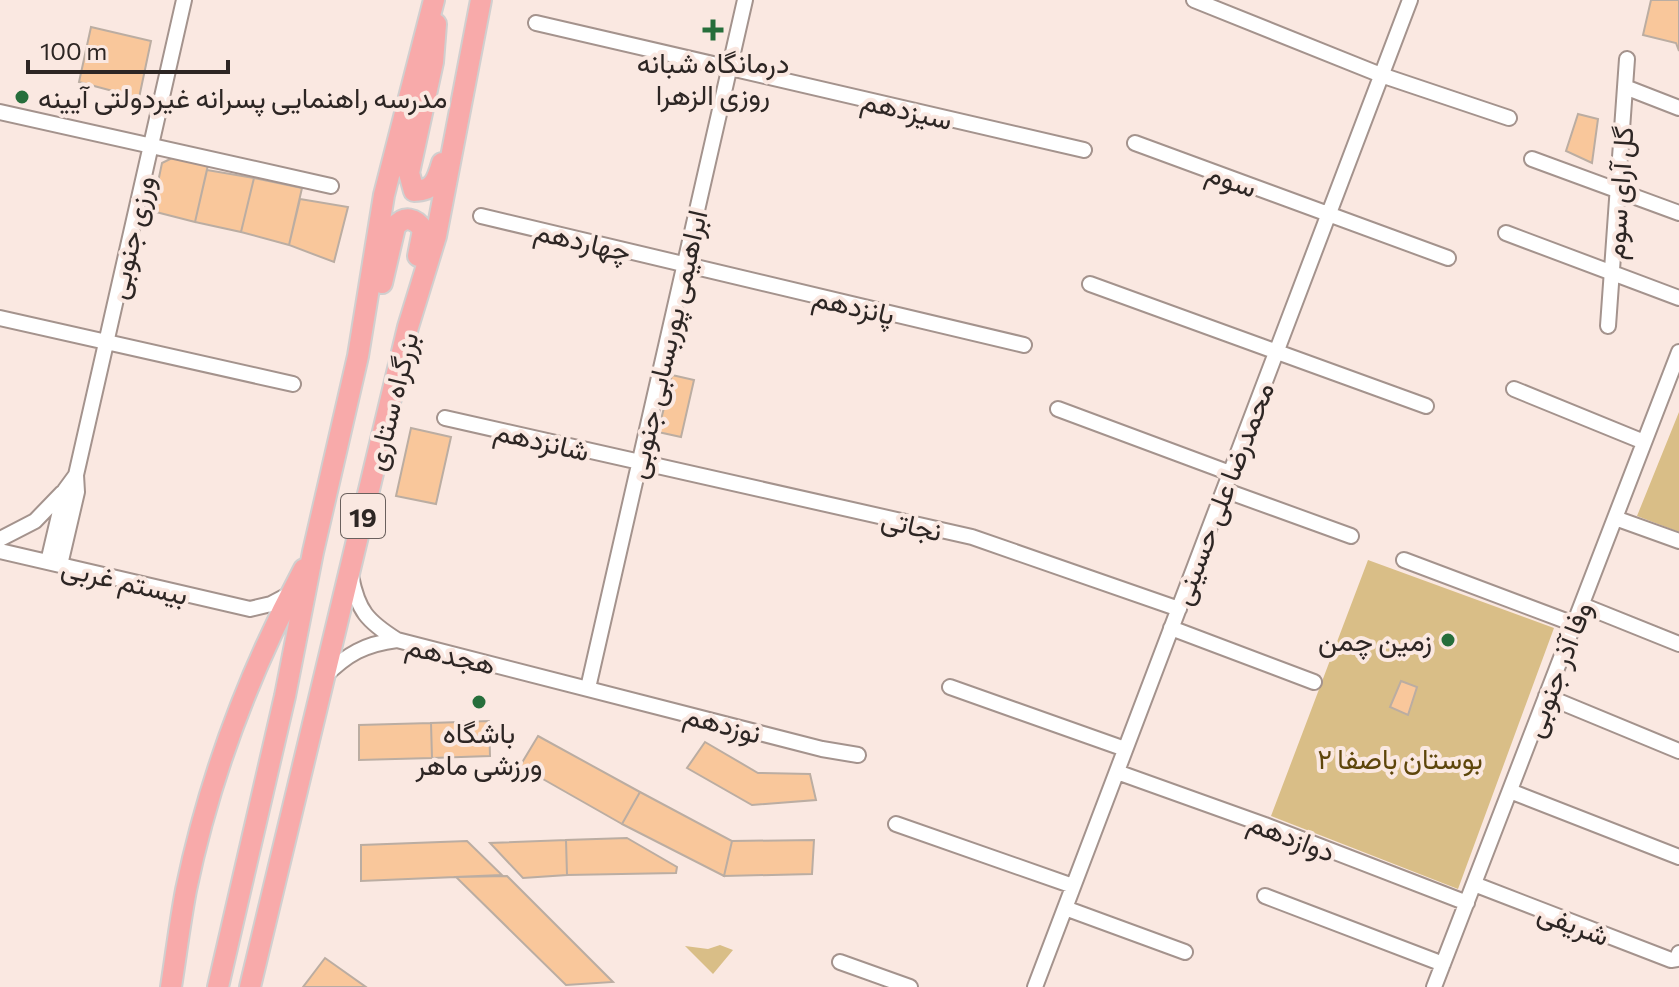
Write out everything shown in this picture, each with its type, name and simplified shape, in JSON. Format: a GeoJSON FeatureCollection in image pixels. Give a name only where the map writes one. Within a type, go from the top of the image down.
{"type":"FeatureCollection","features":[{"type":"Feature","properties":{"kind":"highway"},"geometry":{"type":"LineString","coordinates":[[436,0],[433,62],[409,173],[414,191],[427,190],[437,181],[460,106]]}},
{"type":"Feature","properties":{"kind":"highway","name":"بزرگراه ستاری"},"geometry":{"type":"LineString","coordinates":[[218,987],[358,356],[384,195],[436,0]]}},
{"type":"Feature","properties":{"kind":"highway","name":"بزرگراه ستاری"},"geometry":{"type":"LineString","coordinates":[[250,987],[408,327],[436,236],[481,0]]}},
{"type":"Feature","properties":{"kind":"highway"},"geometry":{"type":"LineString","coordinates":[[358,356],[367,334],[395,227],[399,221],[407,219],[419,223],[423,230],[408,327]]}},
{"type":"Feature","properties":{"kind":"highway","name":"بزرگراه ستاری"},"geometry":{"type":"LineString","coordinates":[[171,987],[186,890],[217,773],[243,697],[313,552]]}},
{"type":"Feature","properties":{"kind":"highway"},"geometry":{"type":"LineString","coordinates":[[264,987],[266,926]]}},
{"type":"Feature","properties":{"kind":"street","name":"ورزی جنوبی"},"geometry":{"type":"LineString","coordinates":[[54,563],[77,492],[76,475],[184,0]]}},
{"type":"Feature","properties":{"kind":"street","name":"ابراهیمی پوربسابی جنوبی"},"geometry":{"type":"LineString","coordinates":[[588,688],[745,0]]}},
{"type":"Feature","properties":{"kind":"street"},"geometry":{"type":"LineString","coordinates":[[1194,0],[1381,75],[1509,118]]}},
{"type":"Feature","properties":{"kind":"street","name":"محمدرضا علی حسینی"},"geometry":{"type":"LineString","coordinates":[[1035,987],[1410,0]]}},
{"type":"Feature","properties":{"kind":"street"},"geometry":{"type":"LineString","coordinates":[[536,23],[729,69]]}},
{"type":"Feature","properties":{"kind":"street","name":"گل آرای سوم"},"geometry":{"type":"LineString","coordinates":[[1608,326],[1627,59]]}},
{"type":"Feature","properties":{"kind":"street","name":"سیزدهم"},"geometry":{"type":"LineString","coordinates":[[729,69],[1084,150]]}},
{"type":"Feature","properties":{"kind":"street"},"geometry":{"type":"LineString","coordinates":[[1625,87],[1679,108]]}},
{"type":"Feature","properties":{"kind":"street"},"geometry":{"type":"LineString","coordinates":[[0,112],[331,186]]}},
{"type":"Feature","properties":{"kind":"street","name":"سوم"},"geometry":{"type":"LineString","coordinates":[[1135,143],[1448,258]]}},
{"type":"Feature","properties":{"kind":"street"},"geometry":{"type":"LineString","coordinates":[[1532,159],[1679,213]]}},
{"type":"Feature","properties":{"kind":"street","name":"چهاردهم"},"geometry":{"type":"LineString","coordinates":[[481,216],[684,264]]}},
{"type":"Feature","properties":{"kind":"street"},"geometry":{"type":"LineString","coordinates":[[1506,233],[1679,298]]}},
{"type":"Feature","properties":{"kind":"street","name":"پانزدهم"},"geometry":{"type":"LineString","coordinates":[[684,264],[1024,345]]}},
{"type":"Feature","properties":{"kind":"street"},"geometry":{"type":"LineString","coordinates":[[1090,284],[1426,406]]}},
{"type":"Feature","properties":{"kind":"street"},"geometry":{"type":"LineString","coordinates":[[0,318],[293,384]]}},
{"type":"Feature","properties":{"kind":"street","name":"وفا آذر جنوبی"},"geometry":{"type":"LineString","coordinates":[[1437,986],[1679,352]]}},
{"type":"Feature","properties":{"kind":"street"},"geometry":{"type":"LineString","coordinates":[[1514,389],[1644,442]]}},
{"type":"Feature","properties":{"kind":"street"},"geometry":{"type":"LineString","coordinates":[[1058,409],[1230,473]]}},
{"type":"Feature","properties":{"kind":"street","name":"شانزدهم"},"geometry":{"type":"LineString","coordinates":[[445,418],[640,462]]}},
{"type":"Feature","properties":{"kind":"street","name":"نجاتی"},"geometry":{"type":"LineString","coordinates":[[640,462],[972,537],[1179,609]]}},
{"type":"Feature","properties":{"kind":"street","name":"ورزی جنوبی"},"geometry":{"type":"LineString","coordinates":[[54,563],[65,490],[76,475]]}},
{"type":"Feature","properties":{"kind":"street"},"geometry":{"type":"LineString","coordinates":[[0,539],[35,521],[65,490]]}},
{"type":"Feature","properties":{"kind":"street"},"geometry":{"type":"LineString","coordinates":[[1224,490],[1351,536]]}},
{"type":"Feature","properties":{"kind":"street"},"geometry":{"type":"LineString","coordinates":[[1615,518],[1679,541]]}},
{"type":"Feature","properties":{"kind":"street","name":"بیستم غربی"},"geometry":{"type":"LineString","coordinates":[[0,551],[250,609]]}},
{"type":"Feature","properties":{"kind":"street"},"geometry":{"type":"LineString","coordinates":[[1404,560],[1574,624]]}},
{"type":"Feature","properties":{"kind":"street"},"geometry":{"type":"LineString","coordinates":[[349,570],[362,612],[372,624],[397,640]]}},
{"type":"Feature","properties":{"kind":"street"},"geometry":{"type":"LineString","coordinates":[[250,609],[271,604],[291,593]]}},
{"type":"Feature","properties":{"kind":"street"},"geometry":{"type":"LineString","coordinates":[[1582,605],[1679,644]]}},
{"type":"Feature","properties":{"kind":"street"},"geometry":{"type":"LineString","coordinates":[[250,609],[273,632]]}},
{"type":"Feature","properties":{"kind":"street"},"geometry":{"type":"LineString","coordinates":[[1171,628],[1314,682]]}},
{"type":"Feature","properties":{"kind":"street","name":"هجدهم"},"geometry":{"type":"LineString","coordinates":[[323,678],[343,658],[362,647],[397,640],[588,688]]}},
{"type":"Feature","properties":{"kind":"street"},"geometry":{"type":"LineString","coordinates":[[950,687],[1125,749]]}},
{"type":"Feature","properties":{"kind":"street","name":"نوزدهم"},"geometry":{"type":"LineString","coordinates":[[588,688],[822,749],[858,755]]}},
{"type":"Feature","properties":{"kind":"street"},"geometry":{"type":"LineString","coordinates":[[1546,696],[1679,751]]}},
{"type":"Feature","properties":{"kind":"street","name":"دوازدهم"},"geometry":{"type":"LineString","coordinates":[[1117,772],[1467,903]]}},
{"type":"Feature","properties":{"kind":"street"},"geometry":{"type":"LineString","coordinates":[[1510,791],[1679,857]]}},
{"type":"Feature","properties":{"kind":"street"},"geometry":{"type":"LineString","coordinates":[[896,824],[1073,886]]}},
{"type":"Feature","properties":{"kind":"street","name":"شریفی"},"geometry":{"type":"LineString","coordinates":[[1474,884],[1677,957]]}},
{"type":"Feature","properties":{"kind":"street"},"geometry":{"type":"LineString","coordinates":[[1265,896],[1443,964]]}},
{"type":"Feature","properties":{"kind":"street"},"geometry":{"type":"LineString","coordinates":[[1065,908],[1185,952]]}},
{"type":"Feature","properties":{"kind":"street"},"geometry":{"type":"LineString","coordinates":[[840,962],[910,987]]}},
{"type":"Feature","properties":{"kind":"green space"},"geometry":{"type":"Polygon","coordinates":[[[1679,412],[1679,532],[1637,516],[1679,412]]]}},
{"type":"Feature","properties":{"kind":"green space","name":"بوستان باصفا ۲"},"geometry":{"type":"Polygon","coordinates":[[[1368,560],[1554,628],[1458,889],[1271,816],[1368,560]]]}},
{"type":"Feature","properties":{"kind":"green space"},"geometry":{"type":"Polygon","coordinates":[[[720,945],[733,950],[713,974],[685,946],[708,949],[720,945]]]}},
{"type":"Feature","properties":{"kind":"building"},"geometry":{"type":"Polygon","coordinates":[[[1651,0],[1679,0],[1679,51],[1676,43],[1643,35],[1651,0]]]}},
{"type":"Feature","properties":{"kind":"building"},"geometry":{"type":"Polygon","coordinates":[[[91,27],[151,41],[139,98],[79,82],[91,27]]]}},
{"type":"Feature","properties":{"kind":"building"},"geometry":{"type":"Polygon","coordinates":[[[1578,114],[1598,119],[1592,163],[1566,151],[1578,114]]]}},
{"type":"Feature","properties":{"kind":"building"},"geometry":{"type":"Polygon","coordinates":[[[172,158],[208,165],[195,222],[152,211],[162,163],[172,158]]]}},
{"type":"Feature","properties":{"kind":"building"},"geometry":{"type":"Polygon","coordinates":[[[207,170],[254,178],[241,232],[195,222],[207,170]]]}},
{"type":"Feature","properties":{"kind":"building"},"geometry":{"type":"Polygon","coordinates":[[[254,178],[302,188],[289,245],[241,232],[254,178]]]}},
{"type":"Feature","properties":{"kind":"building"},"geometry":{"type":"Polygon","coordinates":[[[300,199],[348,207],[334,262],[289,245],[300,199]]]}},
{"type":"Feature","properties":{"kind":"building"},"geometry":{"type":"Polygon","coordinates":[[[672,375],[694,380],[681,437],[658,432],[672,375]]]}},
{"type":"Feature","properties":{"kind":"building"},"geometry":{"type":"Polygon","coordinates":[[[411,428],[451,437],[436,504],[396,496],[411,428]]]}},
{"type":"Feature","properties":{"kind":"building"},"geometry":{"type":"Polygon","coordinates":[[[1401,681],[1417,687],[1408,715],[1390,707],[1401,681]]]}},
{"type":"Feature","properties":{"kind":"building"},"geometry":{"type":"Polygon","coordinates":[[[489,721],[490,756],[432,758],[431,723],[489,721]]]}},
{"type":"Feature","properties":{"kind":"building"},"geometry":{"type":"Polygon","coordinates":[[[431,723],[432,758],[359,760],[359,725],[431,723]]]}},
{"type":"Feature","properties":{"kind":"building"},"geometry":{"type":"Polygon","coordinates":[[[538,736],[640,792],[622,824],[520,766],[538,736]]]}},
{"type":"Feature","properties":{"kind":"building"},"geometry":{"type":"Polygon","coordinates":[[[705,742],[758,773],[810,774],[816,800],[752,805],[687,768],[705,742]]]}},
{"type":"Feature","properties":{"kind":"building"},"geometry":{"type":"Polygon","coordinates":[[[640,792],[732,841],[724,876],[622,824],[640,792]]]}},
{"type":"Feature","properties":{"kind":"building"},"geometry":{"type":"Polygon","coordinates":[[[627,838],[677,867],[676,873],[567,875],[566,840],[627,838]]]}},
{"type":"Feature","properties":{"kind":"building"},"geometry":{"type":"Polygon","coordinates":[[[566,840],[567,875],[523,878],[490,843],[566,840]]]}},
{"type":"Feature","properties":{"kind":"building"},"geometry":{"type":"Polygon","coordinates":[[[814,840],[812,874],[724,876],[732,841],[814,840]]]}},
{"type":"Feature","properties":{"kind":"building"},"geometry":{"type":"Polygon","coordinates":[[[467,841],[502,875],[361,881],[361,845],[467,841]]]}},
{"type":"Feature","properties":{"kind":"building"},"geometry":{"type":"Polygon","coordinates":[[[507,876],[613,982],[566,985],[456,877],[507,876]]]}},
{"type":"Feature","properties":{"kind":"building"},"geometry":{"type":"Polygon","coordinates":[[[325,958],[366,987],[303,987],[325,958]]]}},
{"type":"Feature","properties":{"kind":"place","name":"درمانگاه شبانه روزی الزهرا"},"geometry":{"type":"Point","coordinates":[713,30]}},
{"type":"Feature","properties":{"kind":"place","name":"مدرسه راهنمایی پسرانه غیردولتی آیینه"},"geometry":{"type":"Point","coordinates":[22,97]}},
{"type":"Feature","properties":{"kind":"place","name":"زمین چمن"},"geometry":{"type":"Point","coordinates":[1448,640]}},
{"type":"Feature","properties":{"kind":"place","name":"باشگاه ورزشی ماهر"},"geometry":{"type":"Point","coordinates":[479,702]}}]}
